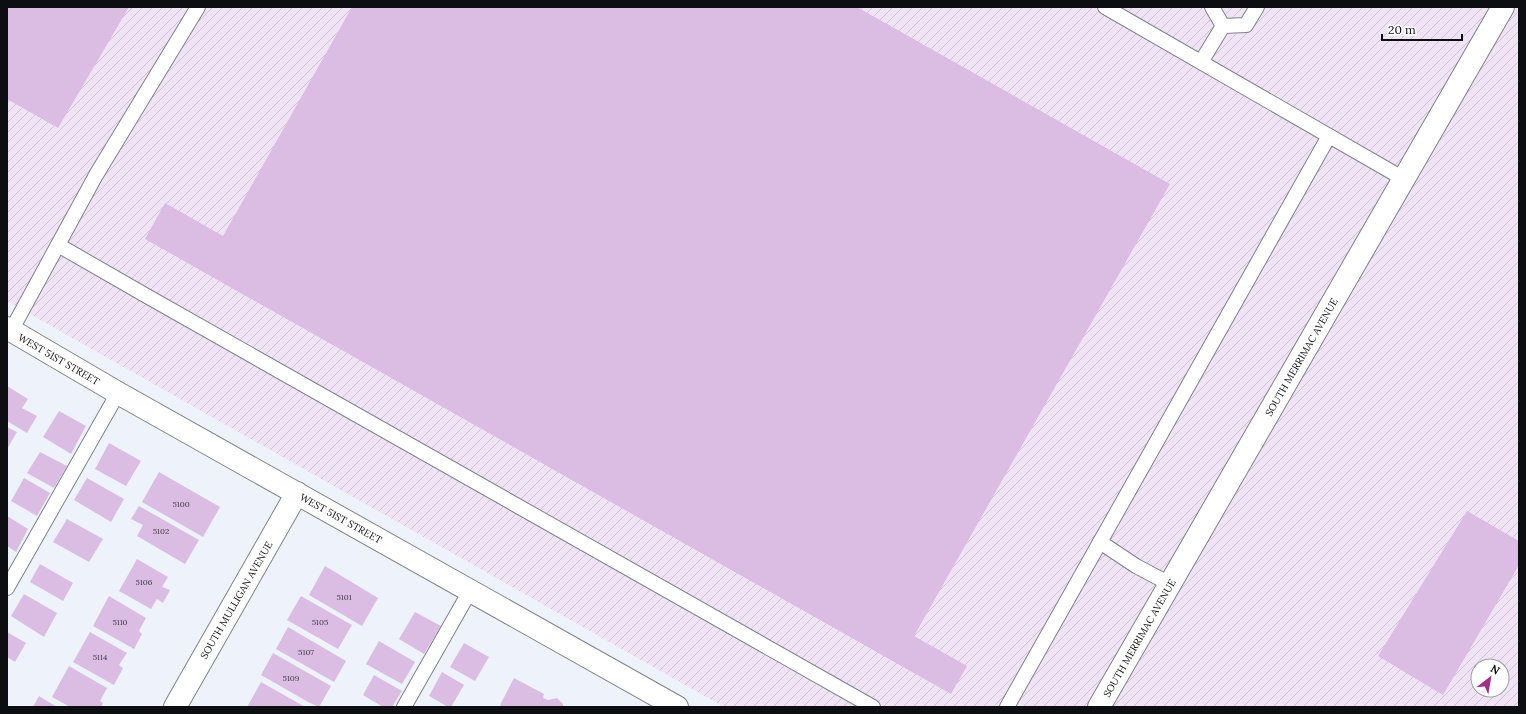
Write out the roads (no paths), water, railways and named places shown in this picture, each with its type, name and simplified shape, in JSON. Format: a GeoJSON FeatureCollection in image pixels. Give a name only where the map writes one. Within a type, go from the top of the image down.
{"type":"FeatureCollection","features":[{"type":"Feature","properties":{"kind":"street","name":"SOUTH MERRIMAC AVENUE"},"geometry":{"type":"LineString","coordinates":[[1100,707],[1404,179],[1500,8]]}},
{"type":"Feature","properties":{"kind":"street","name":"WEST 51ST STREET"},"geometry":{"type":"LineString","coordinates":[[9,329],[118,393],[470,591],[644,699],[677,707]]}},
{"type":"Feature","properties":{"kind":"street","name":"SOUTH MULLIGAN AVENUE"},"geometry":{"type":"LineString","coordinates":[[175,707],[296,493]]}},
{"type":"Feature","properties":{"kind":"lane"},"geometry":{"type":"LineString","coordinates":[[9,329],[58,245],[96,175],[198,7]]}},
{"type":"Feature","properties":{"kind":"lane"},"geometry":{"type":"LineString","coordinates":[[1105,7],[1404,179]]}},
{"type":"Feature","properties":{"kind":"lane"},"geometry":{"type":"LineString","coordinates":[[1212,7],[1223,26]]}},
{"type":"Feature","properties":{"kind":"lane"},"geometry":{"type":"LineString","coordinates":[[1223,26],[1246,25],[1257,7]]}},
{"type":"Feature","properties":{"kind":"lane"},"geometry":{"type":"LineString","coordinates":[[1202,62],[1223,26]]}},
{"type":"Feature","properties":{"kind":"lane"},"geometry":{"type":"LineString","coordinates":[[1007,707],[1328,136]]}},
{"type":"Feature","properties":{"kind":"lane"},"geometry":{"type":"LineString","coordinates":[[58,245],[873,707]]}},
{"type":"Feature","properties":{"kind":"lane"},"geometry":{"type":"LineString","coordinates":[[7,588],[118,393]]}},
{"type":"Feature","properties":{"kind":"lane"},"geometry":{"type":"LineString","coordinates":[[1100,542],[1136,566],[1170,584]]}},
{"type":"Feature","properties":{"kind":"lane"},"geometry":{"type":"LineString","coordinates":[[404,707],[470,591]]}}]}
